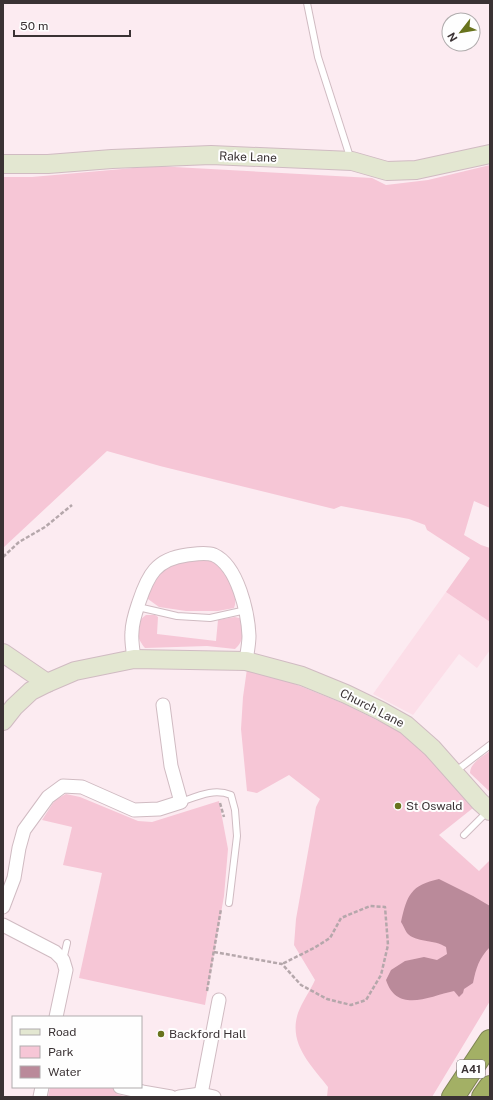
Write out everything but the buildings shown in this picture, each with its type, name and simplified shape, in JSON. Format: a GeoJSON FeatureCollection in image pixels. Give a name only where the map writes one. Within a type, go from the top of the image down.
{"type":"FeatureCollection","features":[{"type":"Feature","properties":{"kind":"highway","name":"A41"},"geometry":{"type":"LineString","coordinates":[[453,1097],[490,1041]]}},
{"type":"Feature","properties":{"kind":"highway","name":"A41"},"geometry":{"type":"LineString","coordinates":[[483,1097],[490,1088]]}},
{"type":"Feature","properties":{"kind":"street","name":"Rake Lane"},"geometry":{"type":"LineString","coordinates":[[3,164],[48,164],[112,159],[211,155],[352,161],[387,171],[416,170],[490,154]]}},
{"type":"Feature","properties":{"kind":"street"},"geometry":{"type":"LineString","coordinates":[[134,659],[132,631],[146,583],[154,569],[166,560],[199,553],[214,556],[227,566],[236,582],[246,610],[249,637],[246,660]]}},
{"type":"Feature","properties":{"kind":"street"},"geometry":{"type":"LineString","coordinates":[[3,653],[47,683]]}},
{"type":"Feature","properties":{"kind":"street","name":"Church Lane"},"geometry":{"type":"LineString","coordinates":[[3,721],[14,707],[31,691],[75,671],[134,659],[246,660],[302,676],[346,694],[406,725],[432,748],[480,802],[490,811]]}},
{"type":"Feature","properties":{"kind":"street"},"geometry":{"type":"LineString","coordinates":[[3,907],[14,878],[19,848],[24,830],[48,797],[63,786],[82,787],[134,810],[159,809],[181,802],[171,766],[163,705]]}},
{"type":"Feature","properties":{"kind":"street"},"geometry":{"type":"LineString","coordinates":[[3,925],[56,952],[63,960],[66,970],[56,1016]]}},
{"type":"Feature","properties":{"kind":"street"},"geometry":{"type":"LineString","coordinates":[[201,1094],[219,1000]]}},
{"type":"Feature","properties":{"kind":"street"},"geometry":{"type":"LineString","coordinates":[[123,1088],[141,1094],[170,1097]]}},
{"type":"Feature","properties":{"kind":"street"},"geometry":{"type":"LineString","coordinates":[[178,1097],[201,1094],[214,1097]]}},
{"type":"Feature","properties":{"kind":"lane"},"geometry":{"type":"LineString","coordinates":[[307,3],[318,57],[352,161]]}},
{"type":"Feature","properties":{"kind":"lane"},"geometry":{"type":"LineString","coordinates":[[138,607],[177,616],[210,618],[246,610]]}},
{"type":"Feature","properties":{"kind":"lane"},"geometry":{"type":"LineString","coordinates":[[454,772],[490,745]]}},
{"type":"Feature","properties":{"kind":"lane"},"geometry":{"type":"LineString","coordinates":[[181,802],[217,791],[231,795],[237,836],[229,903]]}},
{"type":"Feature","properties":{"kind":"lane"},"geometry":{"type":"LineString","coordinates":[[464,835],[490,811]]}},
{"type":"Feature","properties":{"kind":"lane"},"geometry":{"type":"LineString","coordinates":[[63,960],[67,943]]}},
{"type":"Feature","properties":{"kind":"path"},"geometry":{"type":"LineString","coordinates":[[3,557],[19,542],[45,527],[72,505]]}},
{"type":"Feature","properties":{"kind":"path"},"geometry":{"type":"LineString","coordinates":[[217,791],[225,822]]}},
{"type":"Feature","properties":{"kind":"path"},"geometry":{"type":"LineString","coordinates":[[214,952],[282,964],[330,938],[341,918],[370,906],[386,907],[388,945],[381,975],[366,1000],[351,1005],[327,999],[301,985],[282,964]]}},
{"type":"Feature","properties":{"kind":"path"},"geometry":{"type":"LineString","coordinates":[[207,993],[221,908]]}},
{"type":"Feature","properties":{"kind":"shaded area"},"geometry":{"type":"Polygon","coordinates":[[[446,592],[490,622],[490,650],[477,668],[459,654],[413,715],[373,694],[446,592]]]}},
{"type":"Feature","properties":{"kind":"green space"},"geometry":{"type":"Polygon","coordinates":[[[490,165],[490,508],[474,501],[464,535],[481,545],[490,548],[490,622],[446,592],[470,558],[427,530],[425,525],[409,519],[341,506],[334,509],[160,466],[107,451],[3,548],[3,177],[32,177],[156,166],[372,178],[386,185],[428,180],[490,165]]]}},
{"type":"Feature","properties":{"kind":"green space"},"geometry":{"type":"Polygon","coordinates":[[[208,559],[220,568],[231,584],[235,597],[234,608],[218,611],[186,611],[159,607],[148,599],[146,592],[153,578],[172,563],[208,559]]]}},
{"type":"Feature","properties":{"kind":"green space"},"geometry":{"type":"Polygon","coordinates":[[[146,615],[155,615],[158,617],[157,634],[216,641],[218,620],[235,617],[243,619],[243,636],[235,649],[207,646],[145,648],[137,631],[139,622],[146,615]]]}},
{"type":"Feature","properties":{"kind":"green space"},"geometry":{"type":"Polygon","coordinates":[[[247,669],[280,678],[342,703],[411,737],[473,808],[439,835],[479,871],[490,860],[490,1001],[432,1097],[327,1097],[328,1087],[308,1062],[299,1044],[296,1035],[298,1013],[315,980],[294,945],[296,919],[316,807],[320,799],[289,775],[257,793],[247,791],[241,729],[247,669]]]}},
{"type":"Feature","properties":{"kind":"green space"},"geometry":{"type":"Polygon","coordinates":[[[490,751],[490,792],[470,773],[474,763],[490,751]]]}},
{"type":"Feature","properties":{"kind":"green space"},"geometry":{"type":"Polygon","coordinates":[[[66,794],[80,797],[138,821],[152,822],[219,801],[228,849],[224,896],[205,1005],[79,978],[102,873],[63,865],[72,827],[42,820],[55,800],[66,794]]]}},
{"type":"Feature","properties":{"kind":"green space"},"geometry":{"type":"Polygon","coordinates":[[[50,1088],[118,1088],[117,1094],[127,1097],[48,1097],[50,1088]]]}},
{"type":"Feature","properties":{"kind":"water"},"geometry":{"type":"Polygon","coordinates":[[[439,879],[490,906],[490,947],[478,964],[473,983],[464,989],[463,993],[459,997],[454,991],[425,999],[406,1000],[398,997],[391,990],[386,980],[391,970],[405,961],[424,957],[437,960],[447,954],[446,947],[411,936],[407,933],[401,922],[408,898],[416,888],[422,884],[439,879]]]}},
{"type":"Feature","properties":{"kind":"place","name":"St Oswald"},"geometry":{"type":"Point","coordinates":[398,806]}},
{"type":"Feature","properties":{"kind":"place","name":"Backford Hall"},"geometry":{"type":"Point","coordinates":[161,1034]}}]}
